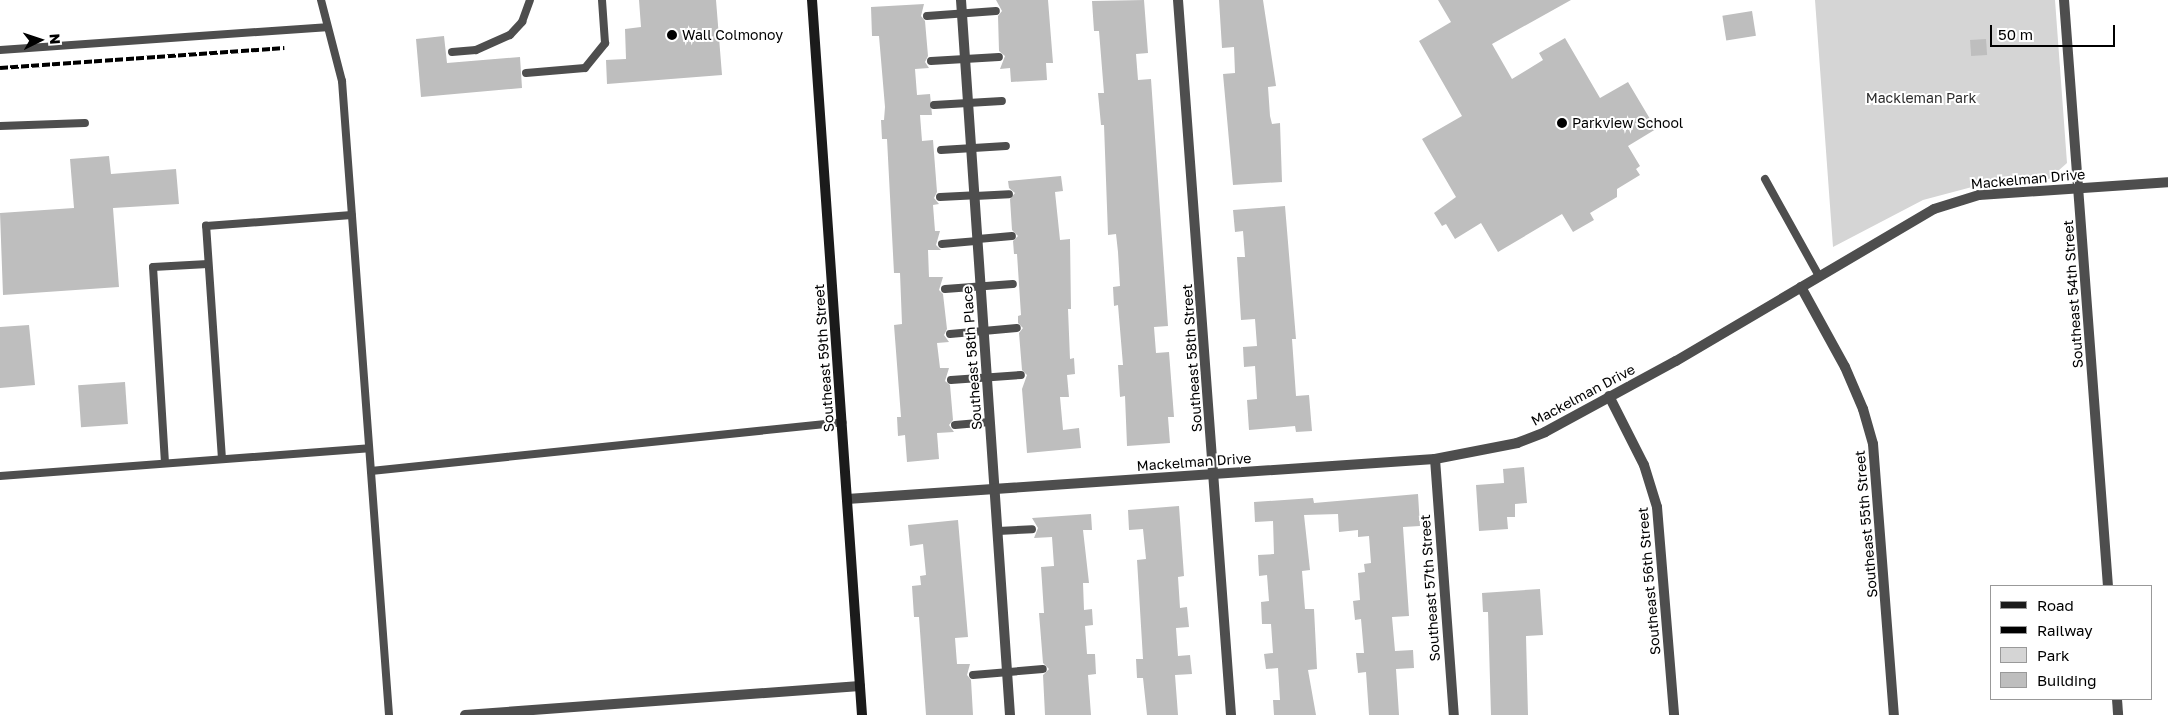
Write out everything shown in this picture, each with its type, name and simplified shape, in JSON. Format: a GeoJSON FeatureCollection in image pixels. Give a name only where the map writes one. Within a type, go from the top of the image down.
{"type":"FeatureCollection","features":[{"type":"Feature","properties":{"kind":"main road","name":"Southeast 59th Street"},"geometry":{"type":"LineString","coordinates":[[812,0],[862,715]]}},
{"type":"Feature","properties":{"kind":"street","name":"Southeast 58th Place"},"geometry":{"type":"LineString","coordinates":[[961,0],[1010,715]]}},
{"type":"Feature","properties":{"kind":"street","name":"Southeast 58th Street"},"geometry":{"type":"LineString","coordinates":[[1178,0],[1231,715]]}},
{"type":"Feature","properties":{"kind":"street","name":"Southeast 54th Street"},"geometry":{"type":"LineString","coordinates":[[2064,0],[2108,585]]}},
{"type":"Feature","properties":{"kind":"street","name":"Mackelman Drive"},"geometry":{"type":"LineString","coordinates":[[847,499],[1435,459],[1517,443],[1545,432],[1684,356],[1908,223],[1958,200],[1979,196],[2168,182]]}},
{"type":"Feature","properties":{"kind":"street","name":"Southeast 55th Street"},"geometry":{"type":"LineString","coordinates":[[1801,287],[1845,368],[1863,409],[1873,444],[1894,715]]}},
{"type":"Feature","properties":{"kind":"street","name":"Southeast 56th Street"},"geometry":{"type":"LineString","coordinates":[[1609,396],[1644,465],[1657,507],[1674,715]]}},
{"type":"Feature","properties":{"kind":"street","name":"Southeast 57th Street"},"geometry":{"type":"LineString","coordinates":[[1435,459],[1454,715]]}},
{"type":"Feature","properties":{"kind":"street"},"geometry":{"type":"LineString","coordinates":[[465,715],[860,686]]}},
{"type":"Feature","properties":{"kind":"street"},"geometry":{"type":"LineString","coordinates":[[2117,700],[2118,715]]}},
{"type":"Feature","properties":{"kind":"lane"},"geometry":{"type":"LineString","coordinates":[[321,0],[326,27],[342,81],[388,715]]}},
{"type":"Feature","properties":{"kind":"lane"},"geometry":{"type":"LineString","coordinates":[[452,52],[476,50],[510,35],[522,22],[530,0]]}},
{"type":"Feature","properties":{"kind":"lane"},"geometry":{"type":"LineString","coordinates":[[526,73],[585,68],[605,43],[602,0]]}},
{"type":"Feature","properties":{"kind":"lane"},"geometry":{"type":"LineString","coordinates":[[926,16],[996,11]]}},
{"type":"Feature","properties":{"kind":"lane"},"geometry":{"type":"LineString","coordinates":[[0,50],[326,27]]}},
{"type":"Feature","properties":{"kind":"lane"},"geometry":{"type":"LineString","coordinates":[[931,61],[998,57]]}},
{"type":"Feature","properties":{"kind":"lane"},"geometry":{"type":"LineString","coordinates":[[934,105],[1002,101]]}},
{"type":"Feature","properties":{"kind":"lane"},"geometry":{"type":"LineString","coordinates":[[0,126],[85,123]]}},
{"type":"Feature","properties":{"kind":"lane"},"geometry":{"type":"LineString","coordinates":[[941,150],[1006,146]]}},
{"type":"Feature","properties":{"kind":"lane"},"geometry":{"type":"LineString","coordinates":[[1766,179],[1819,276]]}},
{"type":"Feature","properties":{"kind":"lane"},"geometry":{"type":"LineString","coordinates":[[940,197],[1009,194]]}},
{"type":"Feature","properties":{"kind":"lane"},"geometry":{"type":"LineString","coordinates":[[222,459],[206,226],[352,215]]}},
{"type":"Feature","properties":{"kind":"lane"},"geometry":{"type":"LineString","coordinates":[[942,244],[1012,236]]}},
{"type":"Feature","properties":{"kind":"lane"},"geometry":{"type":"LineString","coordinates":[[165,463],[153,267],[208,264]]}},
{"type":"Feature","properties":{"kind":"lane"},"geometry":{"type":"LineString","coordinates":[[945,289],[1013,284]]}},
{"type":"Feature","properties":{"kind":"lane"},"geometry":{"type":"LineString","coordinates":[[950,334],[1017,328]]}},
{"type":"Feature","properties":{"kind":"lane"},"geometry":{"type":"LineString","coordinates":[[952,380],[1021,375]]}},
{"type":"Feature","properties":{"kind":"lane"},"geometry":{"type":"LineString","coordinates":[[371,471],[842,422]]}},
{"type":"Feature","properties":{"kind":"lane"},"geometry":{"type":"LineString","coordinates":[[955,424],[990,422]]}},
{"type":"Feature","properties":{"kind":"lane"},"geometry":{"type":"LineString","coordinates":[[0,476],[369,448]]}},
{"type":"Feature","properties":{"kind":"lane"},"geometry":{"type":"LineString","coordinates":[[998,531],[1032,529]]}},
{"type":"Feature","properties":{"kind":"lane"},"geometry":{"type":"LineString","coordinates":[[973,675],[1043,669]]}},
{"type":"Feature","properties":{"kind":"green space","name":"Mackleman Park"},"geometry":{"type":"Polygon","coordinates":[[[1815,0],[2055,0],[2067,163],[2049,179],[1987,183],[1923,200],[1833,247],[1815,0]]]}},
{"type":"Feature","properties":{"kind":"building","name":"Wall Colmonoy"},"geometry":{"type":"Polygon","coordinates":[[[639,0],[716,0],[722,75],[607,84],[606,60],[626,59],[625,29],[641,27],[639,0]]]}},
{"type":"Feature","properties":{"kind":"building"},"geometry":{"type":"Polygon","coordinates":[[[996,0],[1048,0],[1053,63],[1046,63],[1047,80],[1011,82],[1010,68],[1000,69],[1005,56],[999,51],[998,16],[1002,11],[996,0]]]}},
{"type":"Feature","properties":{"kind":"building"},"geometry":{"type":"Polygon","coordinates":[[[1144,0],[1148,53],[1136,54],[1138,80],[1151,79],[1168,326],[1154,327],[1156,353],[1169,352],[1174,417],[1168,417],[1170,443],[1127,446],[1125,396],[1120,397],[1118,365],[1123,365],[1118,305],[1114,306],[1113,287],[1120,286],[1118,252],[1116,234],[1108,235],[1104,125],[1101,125],[1098,93],[1104,93],[1099,31],[1094,31],[1092,1],[1144,0]]]}},
{"type":"Feature","properties":{"kind":"building"},"geometry":{"type":"Polygon","coordinates":[[[1219,0],[1263,0],[1276,86],[1268,87],[1270,116],[1272,124],[1280,123],[1282,182],[1233,185],[1223,74],[1235,73],[1234,47],[1222,48],[1219,0]]]}},
{"type":"Feature","properties":{"kind":"building"},"geometry":{"type":"Polygon","coordinates":[[[1438,0],[1571,0],[1492,44],[1512,79],[1543,60],[1539,53],[1565,38],[1600,98],[1628,82],[1656,129],[1628,146],[1640,166],[1636,169],[1640,175],[1617,189],[1617,197],[1590,213],[1594,220],[1573,232],[1562,214],[1498,252],[1481,223],[1455,239],[1446,224],[1442,226],[1434,213],[1456,197],[1422,139],[1462,116],[1419,41],[1451,22],[1438,0]]]}},
{"type":"Feature","properties":{"kind":"building"},"geometry":{"type":"Polygon","coordinates":[[[924,4],[921,16],[925,21],[928,56],[925,62],[929,68],[915,69],[917,95],[930,94],[932,115],[920,115],[922,141],[933,140],[937,192],[934,198],[939,204],[933,205],[935,231],[940,231],[936,245],[941,250],[928,250],[929,277],[943,277],[939,290],[943,294],[947,329],[944,335],[949,342],[937,343],[940,368],[949,368],[945,381],[950,385],[953,420],[949,425],[954,432],[937,433],[939,459],[907,462],[905,435],[898,436],[897,417],[901,417],[894,325],[902,324],[900,273],[894,273],[887,139],[882,139],[881,120],[884,120],[885,107],[879,36],[872,36],[871,7],[924,4]]]}},
{"type":"Feature","properties":{"kind":"building"},"geometry":{"type":"Polygon","coordinates":[[[1752,11],[1756,36],[1726,40],[1722,16],[1752,11]]]}},
{"type":"Feature","properties":{"kind":"building"},"geometry":{"type":"Polygon","coordinates":[[[444,36],[447,63],[520,57],[522,88],[421,97],[416,39],[444,36]]]}},
{"type":"Feature","properties":{"kind":"building"},"geometry":{"type":"Polygon","coordinates":[[[1986,39],[1987,55],[1971,56],[1970,40],[1986,39]]]}},
{"type":"Feature","properties":{"kind":"building"},"geometry":{"type":"Polygon","coordinates":[[[109,156],[111,174],[176,169],[179,204],[113,208],[119,287],[3,295],[0,213],[74,208],[70,159],[109,156]]]}},
{"type":"Feature","properties":{"kind":"building"},"geometry":{"type":"Polygon","coordinates":[[[1061,176],[1063,191],[1055,192],[1060,240],[1070,239],[1071,309],[1068,309],[1070,359],[1074,358],[1075,374],[1067,375],[1069,397],[1060,397],[1063,430],[1079,428],[1081,448],[1027,453],[1022,389],[1027,375],[1022,370],[1019,333],[1023,328],[1018,323],[1018,316],[1021,315],[1017,254],[1014,254],[1013,241],[1018,236],[1012,230],[1010,199],[1015,193],[1009,188],[1008,181],[1061,176]]]}},
{"type":"Feature","properties":{"kind":"building"},"geometry":{"type":"Polygon","coordinates":[[[1285,206],[1296,339],[1292,339],[1296,396],[1309,395],[1312,431],[1296,432],[1295,426],[1249,430],[1247,400],[1257,399],[1255,366],[1244,367],[1243,347],[1257,346],[1255,319],[1241,320],[1237,257],[1245,257],[1243,231],[1235,232],[1233,210],[1285,206]]]}},
{"type":"Feature","properties":{"kind":"building"},"geometry":{"type":"Polygon","coordinates":[[[29,325],[35,385],[0,388],[0,327],[29,325]]]}},
{"type":"Feature","properties":{"kind":"building"},"geometry":{"type":"Polygon","coordinates":[[[125,382],[128,424],[81,427],[78,385],[125,382]]]}},
{"type":"Feature","properties":{"kind":"building"},"geometry":{"type":"Polygon","coordinates":[[[1524,467],[1527,503],[1515,504],[1515,517],[1507,517],[1508,529],[1479,531],[1476,485],[1504,483],[1503,469],[1524,467]]]}},
{"type":"Feature","properties":{"kind":"building"},"geometry":{"type":"Polygon","coordinates":[[[1418,494],[1420,526],[1403,527],[1409,616],[1392,617],[1395,651],[1413,650],[1414,668],[1396,669],[1399,715],[1369,715],[1366,672],[1358,673],[1356,653],[1364,653],[1361,619],[1355,620],[1353,601],[1360,600],[1358,573],[1365,572],[1364,564],[1371,563],[1369,536],[1358,537],[1358,530],[1339,532],[1338,514],[1304,515],[1310,570],[1302,571],[1305,609],[1314,609],[1317,669],[1308,670],[1316,715],[1274,715],[1273,700],[1280,700],[1278,668],[1266,669],[1264,654],[1273,653],[1271,624],[1262,624],[1261,602],[1269,601],[1267,575],[1259,576],[1258,555],[1274,554],[1273,521],[1255,522],[1254,502],[1313,498],[1314,503],[1418,494]]]}},
{"type":"Feature","properties":{"kind":"building"},"geometry":{"type":"Polygon","coordinates":[[[1179,506],[1184,576],[1178,577],[1180,608],[1187,607],[1189,627],[1176,628],[1178,656],[1190,655],[1192,674],[1175,675],[1178,715],[1147,715],[1143,678],[1137,678],[1136,659],[1143,659],[1137,560],[1146,559],[1143,529],[1129,530],[1128,510],[1179,506]]]}},
{"type":"Feature","properties":{"kind":"building"},"geometry":{"type":"Polygon","coordinates":[[[1091,514],[1092,530],[1083,530],[1089,583],[1083,583],[1084,610],[1092,609],[1093,625],[1085,626],[1087,654],[1095,654],[1096,674],[1088,675],[1091,715],[1045,715],[1043,675],[1049,669],[1043,663],[1039,613],[1044,613],[1041,567],[1054,566],[1052,537],[1034,538],[1038,528],[1032,518],[1091,514]]]}},
{"type":"Feature","properties":{"kind":"building"},"geometry":{"type":"Polygon","coordinates":[[[958,520],[968,637],[955,638],[957,664],[970,664],[967,675],[971,680],[973,715],[926,715],[919,617],[914,617],[912,586],[921,585],[920,576],[926,575],[923,544],[910,546],[908,525],[958,520]]]}},
{"type":"Feature","properties":{"kind":"building"},"geometry":{"type":"Polygon","coordinates":[[[1540,589],[1543,635],[1526,636],[1528,715],[1491,715],[1488,612],[1483,612],[1482,593],[1540,589]]]}},
{"type":"Feature","properties":{"kind":"railway"},"geometry":{"type":"LineString","coordinates":[[0,68],[284,48]]}},
{"type":"Feature","properties":{"kind":"place","name":"Wall Colmonoy"},"geometry":{"type":"Point","coordinates":[672,35]}},
{"type":"Feature","properties":{"kind":"place","name":"Parkview School"},"geometry":{"type":"Point","coordinates":[1562,123]}}]}
